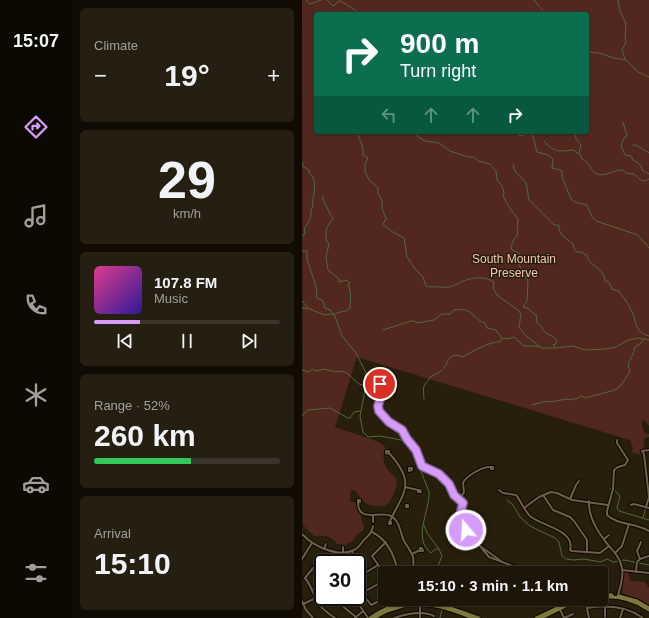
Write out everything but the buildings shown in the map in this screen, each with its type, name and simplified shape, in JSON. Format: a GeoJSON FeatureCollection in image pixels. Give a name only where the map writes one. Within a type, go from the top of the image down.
{"type":"FeatureCollection","features":[{"type":"Feature","properties":{"kind":"main road"},"geometry":{"type":"LineString","coordinates":[[608,596],[618,597],[649,609]]}},
{"type":"Feature","properties":{"kind":"main road"},"geometry":{"type":"LineString","coordinates":[[369,618],[394,607],[401,606]]}},
{"type":"Feature","properties":{"kind":"main road"},"geometry":{"type":"LineString","coordinates":[[442,606],[473,618]]}},
{"type":"Feature","properties":{"kind":"main road"},"geometry":{"type":"LineString","coordinates":[[442,606],[480,618]]}},
{"type":"Feature","properties":{"kind":"main road"},"geometry":{"type":"LineString","coordinates":[[541,618],[563,606]]}},
{"type":"Feature","properties":{"kind":"main road"},"geometry":{"type":"LineString","coordinates":[[536,618],[565,606]]}},
{"type":"Feature","properties":{"kind":"main road"},"geometry":{"type":"LineString","coordinates":[[374,618],[394,607]]}},
{"type":"Feature","properties":{"kind":"street"},"geometry":{"type":"LineString","coordinates":[[375,378],[382,389],[378,406],[379,411],[389,422],[402,430],[416,450],[422,466],[439,474],[449,484],[454,495],[460,499],[463,504],[457,524],[469,533],[491,558],[512,566]]}},
{"type":"Feature","properties":{"kind":"street"},"geometry":{"type":"LineString","coordinates":[[617,440],[617,443],[628,460],[625,465],[614,470],[613,489],[608,505],[607,515],[612,519],[643,527],[649,531]]}},
{"type":"Feature","properties":{"kind":"street"},"geometry":{"type":"LineString","coordinates":[[631,505],[634,504],[647,508],[649,497],[644,454],[642,451],[649,450]]}},
{"type":"Feature","properties":{"kind":"street"},"geometry":{"type":"LineString","coordinates":[[389,453],[397,463],[406,480],[401,502],[390,521]]}},
{"type":"Feature","properties":{"kind":"street"},"geometry":{"type":"LineString","coordinates":[[460,499],[464,492],[463,483],[468,476],[485,467],[491,467]]}},
{"type":"Feature","properties":{"kind":"street"},"geometry":{"type":"LineString","coordinates":[[403,473],[409,470]]}},
{"type":"Feature","properties":{"kind":"street"},"geometry":{"type":"LineString","coordinates":[[570,499],[579,481]]}},
{"type":"Feature","properties":{"kind":"street"},"geometry":{"type":"LineString","coordinates":[[405,487],[418,490]]}},
{"type":"Feature","properties":{"kind":"street"},"geometry":{"type":"LineString","coordinates":[[499,490],[503,493],[516,495],[524,508],[534,519],[562,531],[571,544],[570,550],[600,553],[609,546]]}},
{"type":"Feature","properties":{"kind":"street"},"geometry":{"type":"LineString","coordinates":[[524,508],[550,492],[555,492],[570,499],[608,505]]}},
{"type":"Feature","properties":{"kind":"street"},"geometry":{"type":"LineString","coordinates":[[543,495],[553,510],[570,517],[574,521],[587,540],[587,551]]}},
{"type":"Feature","properties":{"kind":"street"},"geometry":{"type":"LineString","coordinates":[[589,501],[591,518],[604,539],[620,560],[622,570],[618,597]]}},
{"type":"Feature","properties":{"kind":"street"},"geometry":{"type":"LineString","coordinates":[[358,502],[358,506],[366,515],[385,514],[392,517],[398,523],[403,538],[412,554],[414,566]]}},
{"type":"Feature","properties":{"kind":"street"},"geometry":{"type":"LineString","coordinates":[[401,502],[406,505]]}},
{"type":"Feature","properties":{"kind":"street"},"geometry":{"type":"LineString","coordinates":[[373,515],[373,522]]}},
{"type":"Feature","properties":{"kind":"street"},"geometry":{"type":"LineString","coordinates":[[615,553],[624,543],[629,524]]}},
{"type":"Feature","properties":{"kind":"street"},"geometry":{"type":"LineString","coordinates":[[302,534],[312,543],[324,549],[343,552],[352,551],[372,532],[373,526]]}},
{"type":"Feature","properties":{"kind":"street"},"geometry":{"type":"LineString","coordinates":[[372,532],[386,542],[396,566]]}},
{"type":"Feature","properties":{"kind":"street"},"geometry":{"type":"LineString","coordinates":[[604,539],[609,535]]}},
{"type":"Feature","properties":{"kind":"street"},"geometry":{"type":"LineString","coordinates":[[366,572],[378,565],[372,556],[386,542]]}},
{"type":"Feature","properties":{"kind":"street"},"geometry":{"type":"LineString","coordinates":[[640,542],[637,551],[640,559]]}},
{"type":"Feature","properties":{"kind":"street"},"geometry":{"type":"LineString","coordinates":[[302,559],[312,543]]}},
{"type":"Feature","properties":{"kind":"street"},"geometry":{"type":"LineString","coordinates":[[324,549],[326,544]]}},
{"type":"Feature","properties":{"kind":"street"},"geometry":{"type":"LineString","coordinates":[[478,545],[494,554],[504,563]]}},
{"type":"Feature","properties":{"kind":"street"},"geometry":{"type":"LineString","coordinates":[[343,547],[343,552]]}},
{"type":"Feature","properties":{"kind":"street"},"geometry":{"type":"LineString","coordinates":[[412,554],[420,550]]}},
{"type":"Feature","properties":{"kind":"street"},"geometry":{"type":"LineString","coordinates":[[491,558],[494,554]]}},
{"type":"Feature","properties":{"kind":"street"},"geometry":{"type":"LineString","coordinates":[[636,572],[637,563],[640,559],[649,556]]}},
{"type":"Feature","properties":{"kind":"street"},"geometry":{"type":"LineString","coordinates":[[314,567],[305,578],[314,593]]}},
{"type":"Feature","properties":{"kind":"street"},"geometry":{"type":"LineString","coordinates":[[622,570],[649,573]]}},
{"type":"Feature","properties":{"kind":"street"},"geometry":{"type":"LineString","coordinates":[[366,590],[378,583]]}},
{"type":"Feature","properties":{"kind":"street"},"geometry":{"type":"LineString","coordinates":[[366,598],[371,605],[378,602]]}},
{"type":"Feature","properties":{"kind":"street"},"geometry":{"type":"LineString","coordinates":[[313,618],[302,602],[314,599]]}},
{"type":"Feature","properties":{"kind":"street"},"geometry":{"type":"LineString","coordinates":[[321,606],[335,618]]}},
{"type":"Feature","properties":{"kind":"street"},"geometry":{"type":"LineString","coordinates":[[342,606],[356,617],[363,611]]}},
{"type":"Feature","properties":{"kind":"street"},"geometry":{"type":"LineString","coordinates":[[360,606],[369,618]]}},
{"type":"Feature","properties":{"kind":"street"},"geometry":{"type":"LineString","coordinates":[[420,618],[421,606]]}},
{"type":"Feature","properties":{"kind":"street"},"geometry":{"type":"LineString","coordinates":[[605,606],[605,617]]}},
{"type":"Feature","properties":{"kind":"street"},"geometry":{"type":"LineString","coordinates":[[589,618],[587,608],[605,606],[623,609],[643,618]]}},
{"type":"Feature","properties":{"kind":"street"},"geometry":{"type":"LineString","coordinates":[[559,608],[564,618],[572,614]]}},
{"type":"Feature","properties":{"kind":"street"},"geometry":{"type":"LineString","coordinates":[[620,618],[623,609]]}},
{"type":"Feature","properties":{"kind":"street"},"geometry":{"type":"LineString","coordinates":[[394,618],[406,614],[420,613],[434,616]]}},
{"type":"Feature","properties":{"kind":"green space","name":"South Mountain Preserve"},"geometry":{"type":"Polygon","coordinates":[[[302,0],[649,0],[649,426],[643,419],[642,424],[644,431],[646,434],[649,434],[649,437],[644,438],[644,449],[639,451],[641,455],[632,452],[633,448],[630,440],[357,357],[335,427],[379,442],[387,449],[383,455],[384,463],[395,478],[397,485],[391,500],[385,506],[368,504],[362,500],[356,491],[351,490],[350,501],[357,504],[364,527],[363,531],[357,534],[352,542],[347,543],[346,546],[343,547],[342,544],[337,544],[327,536],[314,536],[303,525],[302,0]]]}},
{"type":"Feature","properties":{"kind":"green space"},"geometry":{"type":"Polygon","coordinates":[[[624,572],[628,572],[630,581],[645,582],[649,588],[649,605],[622,593],[624,572]]]}},
{"type":"Feature","properties":{"kind":"waterway"},"geometry":{"type":"LineString","coordinates":[[306,0],[310,4],[321,0]]}},
{"type":"Feature","properties":{"kind":"waterway"},"geometry":{"type":"LineString","coordinates":[[327,0],[333,6],[340,1],[359,12]]}},
{"type":"Feature","properties":{"kind":"waterway"},"geometry":{"type":"LineString","coordinates":[[534,0],[544,12]]}},
{"type":"Feature","properties":{"kind":"waterway"},"geometry":{"type":"LineString","coordinates":[[618,0],[620,11],[626,24],[626,42],[622,50],[625,59]]}},
{"type":"Feature","properties":{"kind":"waterway"},"geometry":{"type":"LineString","coordinates":[[589,52],[599,53],[626,60],[638,72],[649,77]]}},
{"type":"Feature","properties":{"kind":"waterway"},"geometry":{"type":"LineString","coordinates":[[623,122],[627,136],[624,138],[621,146],[625,155],[631,156],[634,161],[641,166],[642,170],[649,174]]}},
{"type":"Feature","properties":{"kind":"waterway"},"geometry":{"type":"LineString","coordinates":[[358,134],[363,148],[363,155],[368,158],[365,164],[365,172],[370,181],[378,188],[378,194],[382,200],[382,208],[386,219],[383,224],[391,231],[404,238],[407,257],[423,277],[426,286],[449,287],[474,278],[483,278],[494,282],[493,288],[497,295],[521,314],[519,327],[525,335],[542,348],[573,346],[585,350],[606,349],[616,347],[628,340],[639,338],[649,340]]}},
{"type":"Feature","properties":{"kind":"waterway"},"geometry":{"type":"LineString","coordinates":[[416,134],[425,141],[439,143],[450,151],[468,157],[474,157],[478,161],[490,164],[496,171],[497,180],[502,186],[504,193],[503,196],[518,219],[518,232],[511,247],[512,250],[519,253],[519,265],[528,281],[527,301],[523,307],[527,308],[537,316],[536,322],[547,334],[556,339],[556,344],[553,345],[555,347]]}},
{"type":"Feature","properties":{"kind":"waterway"},"geometry":{"type":"LineString","coordinates":[[518,134],[520,136],[528,134]]}},
{"type":"Feature","properties":{"kind":"waterway"},"geometry":{"type":"LineString","coordinates":[[532,134],[537,152],[548,155],[553,159],[552,168],[562,171],[562,177],[571,199],[575,202],[587,205],[592,217],[596,221],[638,235],[649,248]]}},
{"type":"Feature","properties":{"kind":"waterway"},"geometry":{"type":"LineString","coordinates":[[575,134],[576,139],[581,145],[579,153]]}},
{"type":"Feature","properties":{"kind":"waterway"},"geometry":{"type":"LineString","coordinates":[[544,141],[551,148],[558,151],[574,150],[580,154],[582,159],[585,160],[597,174],[603,175],[622,170],[635,175],[642,181],[649,179]]}},
{"type":"Feature","properties":{"kind":"waterway"},"geometry":{"type":"LineString","coordinates":[[633,145],[636,145],[649,153]]}},
{"type":"Feature","properties":{"kind":"waterway"},"geometry":{"type":"LineString","coordinates":[[302,162],[302,166],[309,170],[309,173],[312,175],[315,187],[310,218],[304,228],[305,234],[302,236]]}},
{"type":"Feature","properties":{"kind":"waterway"},"geometry":{"type":"LineString","coordinates":[[513,164],[515,171],[526,183],[529,200],[554,225],[559,225],[559,230],[562,235],[573,244],[574,249],[577,252],[582,252],[587,255],[589,261],[604,275],[605,281],[609,282],[612,289],[619,291],[630,307],[638,329],[649,336]]}},
{"type":"Feature","properties":{"kind":"waterway"},"geometry":{"type":"LineString","coordinates":[[322,196],[333,219],[328,226],[326,233],[326,240],[329,244],[326,257],[328,270],[339,279],[339,282],[346,280],[350,283],[348,285],[350,294],[350,308],[346,311],[333,315]]}},
{"type":"Feature","properties":{"kind":"waterway"},"geometry":{"type":"LineString","coordinates":[[302,251],[307,251],[307,259],[317,290],[316,297],[323,301],[325,308],[330,310],[335,316],[342,336],[356,353],[366,373],[367,380],[360,416],[363,432],[368,437],[380,436],[406,442],[416,458],[429,492],[429,499],[423,524],[423,540],[431,553],[436,549],[439,549],[442,556],[438,566]]}},
{"type":"Feature","properties":{"kind":"waterway"},"geometry":{"type":"LineString","coordinates":[[302,301],[308,308]]}},
{"type":"Feature","properties":{"kind":"waterway"},"geometry":{"type":"LineString","coordinates":[[302,308],[310,309],[324,315],[332,314]]}},
{"type":"Feature","properties":{"kind":"waterway"},"geometry":{"type":"LineString","coordinates":[[383,330],[411,321],[418,323],[434,320],[442,314],[450,314],[454,310],[463,310],[468,311],[480,321],[485,323],[487,328],[496,330],[501,337]]}},
{"type":"Feature","properties":{"kind":"waterway"},"geometry":{"type":"LineString","coordinates":[[424,399],[424,386],[430,377],[441,371],[449,359],[454,355],[463,357],[486,345],[500,342],[502,338],[508,339],[514,337],[524,346],[540,347]]}},
{"type":"Feature","properties":{"kind":"waterway"},"geometry":{"type":"LineString","coordinates":[[532,405],[547,401],[550,402],[576,399],[581,396],[585,398],[615,390],[621,385],[630,371],[628,364],[635,347],[644,339]]}},
{"type":"Feature","properties":{"kind":"waterway"},"geometry":{"type":"LineString","coordinates":[[302,370],[309,372],[312,369],[316,371],[324,369],[336,372],[342,371],[347,373],[359,384],[365,386]]}},
{"type":"Feature","properties":{"kind":"waterway"},"geometry":{"type":"LineString","coordinates":[[302,416],[308,410],[330,408],[350,418],[354,412],[360,411]]}},
{"type":"Feature","properties":{"kind":"waterway"},"geometry":{"type":"LineString","coordinates":[[615,491],[620,496],[617,508],[619,511],[649,520]]}},
{"type":"Feature","properties":{"kind":"waterway"},"geometry":{"type":"LineString","coordinates":[[507,500],[513,505],[520,517],[530,526],[555,538],[559,542],[562,556],[566,559],[584,559],[601,562],[607,559],[613,562],[624,560],[649,565]]}},
{"type":"Feature","properties":{"kind":"waterway"},"geometry":{"type":"LineString","coordinates":[[643,518],[646,508]]}},
{"type":"Feature","properties":{"kind":"waterway"},"geometry":{"type":"LineString","coordinates":[[424,525],[427,533],[439,549]]}},
{"type":"Feature","properties":{"kind":"waterway"},"geometry":{"type":"LineString","coordinates":[[440,618],[442,609]]}},
{"type":"Feature","properties":{"kind":"route"},"geometry":{"type":"LineString","coordinates":[[380,384],[382,396],[378,406],[379,411],[389,422],[402,430],[418,453],[421,465],[439,474],[449,484],[454,495],[462,500],[463,508],[458,523],[466,530]]}}]}
